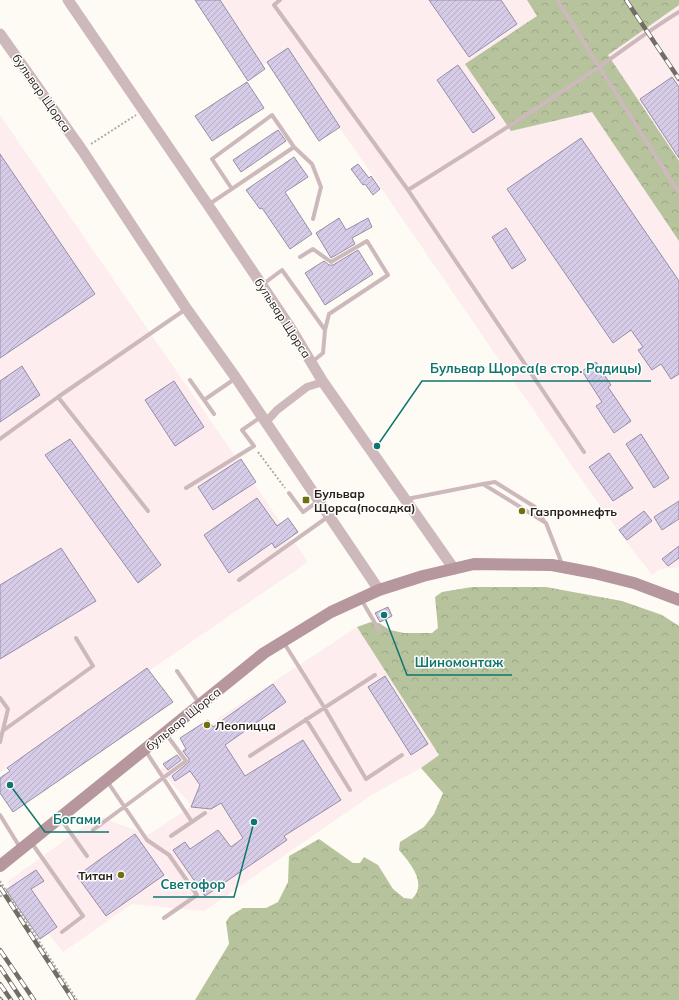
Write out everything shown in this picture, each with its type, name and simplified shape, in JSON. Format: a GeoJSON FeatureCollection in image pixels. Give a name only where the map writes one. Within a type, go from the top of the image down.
{"type":"FeatureCollection","features":[{"type":"Feature","properties":{"kind":"main road"},"geometry":{"type":"LineString","coordinates":[[454,569],[474,564],[563,567],[634,583],[679,600]]}},
{"type":"Feature","properties":{"kind":"main road","name":"бульвар Щорса"},"geometry":{"type":"LineString","coordinates":[[0,866],[200,704],[264,653],[282,641],[332,612],[379,590],[423,576],[454,569]]}},
{"type":"Feature","properties":{"kind":"street","name":"бульвар Щорса"},"geometry":{"type":"LineString","coordinates":[[68,0],[262,285],[323,382],[454,569]]}},
{"type":"Feature","properties":{"kind":"street","name":"бульвар Щорса"},"geometry":{"type":"LineString","coordinates":[[0,34],[82,150],[186,308],[236,378],[379,590]]}},
{"type":"Feature","properties":{"kind":"street"},"geometry":{"type":"LineString","coordinates":[[264,419],[307,387],[323,382]]}},
{"type":"Feature","properties":{"kind":"lane"},"geometry":{"type":"LineString","coordinates":[[280,0],[274,5],[408,190],[584,452]]}},
{"type":"Feature","properties":{"kind":"lane"},"geometry":{"type":"LineString","coordinates":[[557,0],[679,193]]}},
{"type":"Feature","properties":{"kind":"lane"},"geometry":{"type":"LineString","coordinates":[[408,190],[493,136],[679,12]]}},
{"type":"Feature","properties":{"kind":"lane"},"geometry":{"type":"LineString","coordinates":[[232,189],[212,159],[272,115],[294,147],[312,164],[321,187],[313,219]]}},
{"type":"Feature","properties":{"kind":"lane"},"geometry":{"type":"LineString","coordinates":[[208,205],[294,147]]}},
{"type":"Feature","properties":{"kind":"lane"},"geometry":{"type":"LineString","coordinates":[[300,257],[313,249],[331,262],[367,241],[388,275],[329,314],[325,330],[323,353],[312,363]]}},
{"type":"Feature","properties":{"kind":"lane"},"geometry":{"type":"LineString","coordinates":[[262,285],[282,270],[325,330]]}},
{"type":"Feature","properties":{"kind":"lane"},"geometry":{"type":"LineString","coordinates":[[0,439],[186,308]]}},
{"type":"Feature","properties":{"kind":"lane"},"geometry":{"type":"LineString","coordinates":[[204,400],[236,378]]}},
{"type":"Feature","properties":{"kind":"lane"},"geometry":{"type":"LineString","coordinates":[[190,380],[214,414]]}},
{"type":"Feature","properties":{"kind":"lane"},"geometry":{"type":"LineString","coordinates":[[58,397],[148,511]]}},
{"type":"Feature","properties":{"kind":"lane"},"geometry":{"type":"LineString","coordinates":[[186,488],[254,446],[242,430],[264,419]]}},
{"type":"Feature","properties":{"kind":"lane"},"geometry":{"type":"LineString","coordinates":[[405,499],[495,482],[535,507],[546,523],[563,567]]}},
{"type":"Feature","properties":{"kind":"lane"},"geometry":{"type":"LineString","coordinates":[[483,484],[546,523]]}},
{"type":"Feature","properties":{"kind":"lane"},"geometry":{"type":"LineString","coordinates":[[289,493],[303,512],[319,501]]}},
{"type":"Feature","properties":{"kind":"lane"},"geometry":{"type":"LineString","coordinates":[[238,580],[329,516]]}},
{"type":"Feature","properties":{"kind":"lane"},"geometry":{"type":"LineString","coordinates":[[361,598],[378,630]]}},
{"type":"Feature","properties":{"kind":"lane"},"geometry":{"type":"LineString","coordinates":[[4,730],[93,666],[76,638]]}},
{"type":"Feature","properties":{"kind":"lane"},"geometry":{"type":"LineString","coordinates":[[282,641],[324,707],[366,779],[402,755]]}},
{"type":"Feature","properties":{"kind":"lane"},"geometry":{"type":"LineString","coordinates":[[177,671],[200,704]]}},
{"type":"Feature","properties":{"kind":"lane"},"geometry":{"type":"LineString","coordinates":[[250,756],[375,674]]}},
{"type":"Feature","properties":{"kind":"lane"},"geometry":{"type":"LineString","coordinates":[[0,698],[8,709],[0,742]]}},
{"type":"Feature","properties":{"kind":"lane"},"geometry":{"type":"LineString","coordinates":[[306,719],[350,790]]}},
{"type":"Feature","properties":{"kind":"lane"},"geometry":{"type":"LineString","coordinates":[[93,830],[186,761],[166,733]]}},
{"type":"Feature","properties":{"kind":"lane"},"geometry":{"type":"LineString","coordinates":[[145,750],[192,822]]}},
{"type":"Feature","properties":{"kind":"lane"},"geometry":{"type":"LineString","coordinates":[[107,780],[147,840],[169,855],[196,895],[164,918]]}},
{"type":"Feature","properties":{"kind":"lane"},"geometry":{"type":"LineString","coordinates":[[171,836],[205,813]]}},
{"type":"Feature","properties":{"kind":"lane"},"geometry":{"type":"LineString","coordinates":[[0,815],[26,845],[82,916],[62,932]]}},
{"type":"Feature","properties":{"kind":"lane"},"geometry":{"type":"LineString","coordinates":[[60,818],[87,856]]}},
{"type":"Feature","properties":{"kind":"path"},"geometry":{"type":"LineString","coordinates":[[82,150],[144,110]]}},
{"type":"Feature","properties":{"kind":"path"},"geometry":{"type":"LineString","coordinates":[[254,446],[289,493]]}},
{"type":"Feature","properties":{"kind":"path"},"geometry":{"type":"LineString","coordinates":[[0,881],[76,1000]]}},
{"type":"Feature","properties":{"kind":"path"},"geometry":{"type":"LineString","coordinates":[[0,896],[11,898]]}},
{"type":"Feature","properties":{"kind":"shaded area"},"geometry":{"type":"Polygon","coordinates":[[[195,0],[679,0],[679,567],[660,569],[652,575],[624,539],[572,466],[340,128],[319,141],[267,62],[263,65],[265,69],[248,81],[195,0]]]}},
{"type":"Feature","properties":{"kind":"shaded area"},"geometry":{"type":"Polygon","coordinates":[[[0,115],[308,562],[0,773],[0,115]]]}},
{"type":"Feature","properties":{"kind":"shaded area"},"geometry":{"type":"Polygon","coordinates":[[[357,627],[439,755],[421,768],[373,794],[204,911],[132,904],[63,952],[7,882],[98,816],[148,835],[192,806],[160,770],[220,717],[357,627]]]}},
{"type":"Feature","properties":{"kind":"green space"},"geometry":{"type":"Polygon","coordinates":[[[527,0],[679,0],[679,5],[608,55],[679,161],[679,241],[592,112],[511,131],[465,64],[537,16],[527,0]]]}},
{"type":"Feature","properties":{"kind":"green space"},"geometry":{"type":"Polygon","coordinates":[[[472,587],[546,587],[622,601],[662,615],[679,626],[679,1000],[195,1000],[229,944],[226,922],[230,916],[243,908],[266,908],[278,902],[288,882],[289,856],[319,839],[353,863],[360,863],[364,857],[378,865],[393,889],[404,898],[412,899],[416,893],[418,880],[416,873],[399,850],[400,842],[424,827],[434,814],[443,793],[421,768],[439,755],[357,627],[371,622],[379,623],[390,630],[404,633],[432,633],[438,628],[435,597],[442,592],[472,587]]]}},
{"type":"Feature","properties":{"kind":"building"},"geometry":{"type":"Polygon","coordinates":[[[195,0],[220,0],[265,69],[248,81],[195,0]]]}},
{"type":"Feature","properties":{"kind":"building"},"geometry":{"type":"Polygon","coordinates":[[[429,0],[501,0],[517,24],[469,57],[429,0]]]}},
{"type":"Feature","properties":{"kind":"building"},"geometry":{"type":"Polygon","coordinates":[[[288,48],[340,127],[319,141],[267,62],[288,48]]]}},
{"type":"Feature","properties":{"kind":"building"},"geometry":{"type":"Polygon","coordinates":[[[458,65],[495,118],[473,133],[437,80],[458,65]]]}},
{"type":"Feature","properties":{"kind":"building"},"geometry":{"type":"Polygon","coordinates":[[[672,77],[679,87],[679,158],[640,99],[672,77]]]}},
{"type":"Feature","properties":{"kind":"building"},"geometry":{"type":"Polygon","coordinates":[[[247,82],[264,108],[212,141],[195,116],[247,82]]]}},
{"type":"Feature","properties":{"kind":"building"},"geometry":{"type":"Polygon","coordinates":[[[278,130],[286,141],[241,172],[233,160],[278,130]]]}},
{"type":"Feature","properties":{"kind":"building"},"geometry":{"type":"Polygon","coordinates":[[[581,138],[679,281],[679,374],[671,379],[661,364],[652,370],[638,350],[643,347],[631,330],[613,343],[507,189],[581,138]]]}},
{"type":"Feature","properties":{"kind":"building"},"geometry":{"type":"Polygon","coordinates":[[[0,154],[95,294],[0,358],[0,154]]]}},
{"type":"Feature","properties":{"kind":"building"},"geometry":{"type":"Polygon","coordinates":[[[294,157],[308,177],[285,192],[312,234],[290,249],[262,208],[260,209],[246,190],[294,157]]]}},
{"type":"Feature","properties":{"kind":"building"},"geometry":{"type":"Polygon","coordinates":[[[358,164],[369,178],[371,176],[380,189],[373,195],[351,169],[358,164]]]}},
{"type":"Feature","properties":{"kind":"building"},"geometry":{"type":"Polygon","coordinates":[[[339,218],[346,230],[368,218],[372,227],[352,238],[355,244],[331,258],[316,233],[339,218]]]}},
{"type":"Feature","properties":{"kind":"building"},"geometry":{"type":"Polygon","coordinates":[[[506,228],[526,260],[512,269],[492,237],[506,228]]]}},
{"type":"Feature","properties":{"kind":"building"},"geometry":{"type":"Polygon","coordinates":[[[358,250],[373,274],[325,305],[305,273],[324,261],[329,265],[333,265],[358,250]]]}},
{"type":"Feature","properties":{"kind":"building"},"geometry":{"type":"Polygon","coordinates":[[[596,362],[611,385],[608,387],[631,421],[614,433],[596,406],[602,402],[582,371],[596,362]]]}},
{"type":"Feature","properties":{"kind":"building"},"geometry":{"type":"Polygon","coordinates":[[[22,366],[40,395],[0,422],[0,381],[22,366]]]}},
{"type":"Feature","properties":{"kind":"building"},"geometry":{"type":"Polygon","coordinates":[[[174,381],[204,427],[175,446],[145,400],[174,381]]]}},
{"type":"Feature","properties":{"kind":"building"},"geometry":{"type":"Polygon","coordinates":[[[641,434],[669,478],[654,488],[626,444],[641,434]]]}},
{"type":"Feature","properties":{"kind":"building"},"geometry":{"type":"Polygon","coordinates":[[[70,439],[161,565],[138,583],[45,455],[70,439]]]}},
{"type":"Feature","properties":{"kind":"building"},"geometry":{"type":"Polygon","coordinates":[[[609,453],[633,488],[613,501],[589,467],[609,453]]]}},
{"type":"Feature","properties":{"kind":"building"},"geometry":{"type":"Polygon","coordinates":[[[241,459],[256,482],[213,510],[198,487],[241,459]]]}},
{"type":"Feature","properties":{"kind":"building"},"geometry":{"type":"Polygon","coordinates":[[[257,498],[277,526],[288,518],[298,532],[275,548],[272,543],[229,573],[204,535],[257,498]]]}},
{"type":"Feature","properties":{"kind":"building"},"geometry":{"type":"Polygon","coordinates":[[[679,501],[679,519],[662,530],[654,517],[679,501]]]}},
{"type":"Feature","properties":{"kind":"building"},"geometry":{"type":"Polygon","coordinates":[[[644,511],[652,521],[627,540],[619,530],[644,511]]]}},
{"type":"Feature","properties":{"kind":"building"},"geometry":{"type":"Polygon","coordinates":[[[679,546],[679,558],[668,566],[662,559],[679,546]]]}},
{"type":"Feature","properties":{"kind":"building"},"geometry":{"type":"Polygon","coordinates":[[[61,548],[96,601],[0,659],[0,585],[61,548]]]}},
{"type":"Feature","properties":{"kind":"building"},"geometry":{"type":"Polygon","coordinates":[[[388,607],[392,616],[380,622],[375,613],[388,607]]]}},
{"type":"Feature","properties":{"kind":"building"},"geometry":{"type":"Polygon","coordinates":[[[147,668],[173,702],[13,812],[0,793],[0,778],[10,771],[7,768],[147,668]]]}},
{"type":"Feature","properties":{"kind":"building"},"geometry":{"type":"Polygon","coordinates":[[[385,676],[428,744],[411,755],[368,687],[385,676]]]}},
{"type":"Feature","properties":{"kind":"building"},"geometry":{"type":"Polygon","coordinates":[[[273,684],[286,702],[225,745],[245,776],[303,740],[341,800],[284,836],[287,840],[205,896],[173,850],[185,842],[190,849],[218,830],[231,847],[243,838],[221,803],[211,809],[191,807],[200,785],[190,771],[175,781],[172,776],[189,762],[189,759],[183,751],[186,749],[180,738],[208,720],[213,727],[273,684]]]}},
{"type":"Feature","properties":{"kind":"building"},"geometry":{"type":"Polygon","coordinates":[[[177,755],[181,760],[168,770],[163,764],[177,755]]]}},
{"type":"Feature","properties":{"kind":"building","name":"Титан"},"geometry":{"type":"Polygon","coordinates":[[[135,834],[164,875],[106,916],[77,876],[135,834]]]}},
{"type":"Feature","properties":{"kind":"building"},"geometry":{"type":"Polygon","coordinates":[[[36,870],[44,881],[31,889],[57,927],[40,939],[6,890],[36,870]]]}},
{"type":"Feature","properties":{"kind":"railway"},"geometry":{"type":"LineString","coordinates":[[626,0],[679,79]]}},
{"type":"Feature","properties":{"kind":"railway"},"geometry":{"type":"LineString","coordinates":[[0,887],[73,1000]]}},
{"type":"Feature","properties":{"kind":"railway"},"geometry":{"type":"LineString","coordinates":[[0,950],[34,1000]]}},
{"type":"Feature","properties":{"kind":"railway"},"geometry":{"type":"LineString","coordinates":[[0,967],[22,1000]]}},
{"type":"Feature","properties":{"kind":"railway"},"geometry":{"type":"LineString","coordinates":[[0,984],[11,1000]]}},
{"type":"Feature","properties":{"kind":"place","name":"Бульвар Щорса(в стор. Радицы)"},"geometry":{"type":"Point","coordinates":[377,446]}},
{"type":"Feature","properties":{"kind":"place","name":"Бульвар Щорса(посадка)"},"geometry":{"type":"Point","coordinates":[306,500]}},
{"type":"Feature","properties":{"kind":"place","name":"Газпромнефть"},"geometry":{"type":"Point","coordinates":[522,511]}},
{"type":"Feature","properties":{"kind":"place","name":"Шиномонтаж"},"geometry":{"type":"Point","coordinates":[384,615]}},
{"type":"Feature","properties":{"kind":"place","name":"Леопицца"},"geometry":{"type":"Point","coordinates":[207,725]}},
{"type":"Feature","properties":{"kind":"place","name":"Богами"},"geometry":{"type":"Point","coordinates":[10,785]}},
{"type":"Feature","properties":{"kind":"place","name":"Светофор"},"geometry":{"type":"Point","coordinates":[254,822]}},
{"type":"Feature","properties":{"kind":"place","name":"Титан"},"geometry":{"type":"Point","coordinates":[121,875]}}]}
